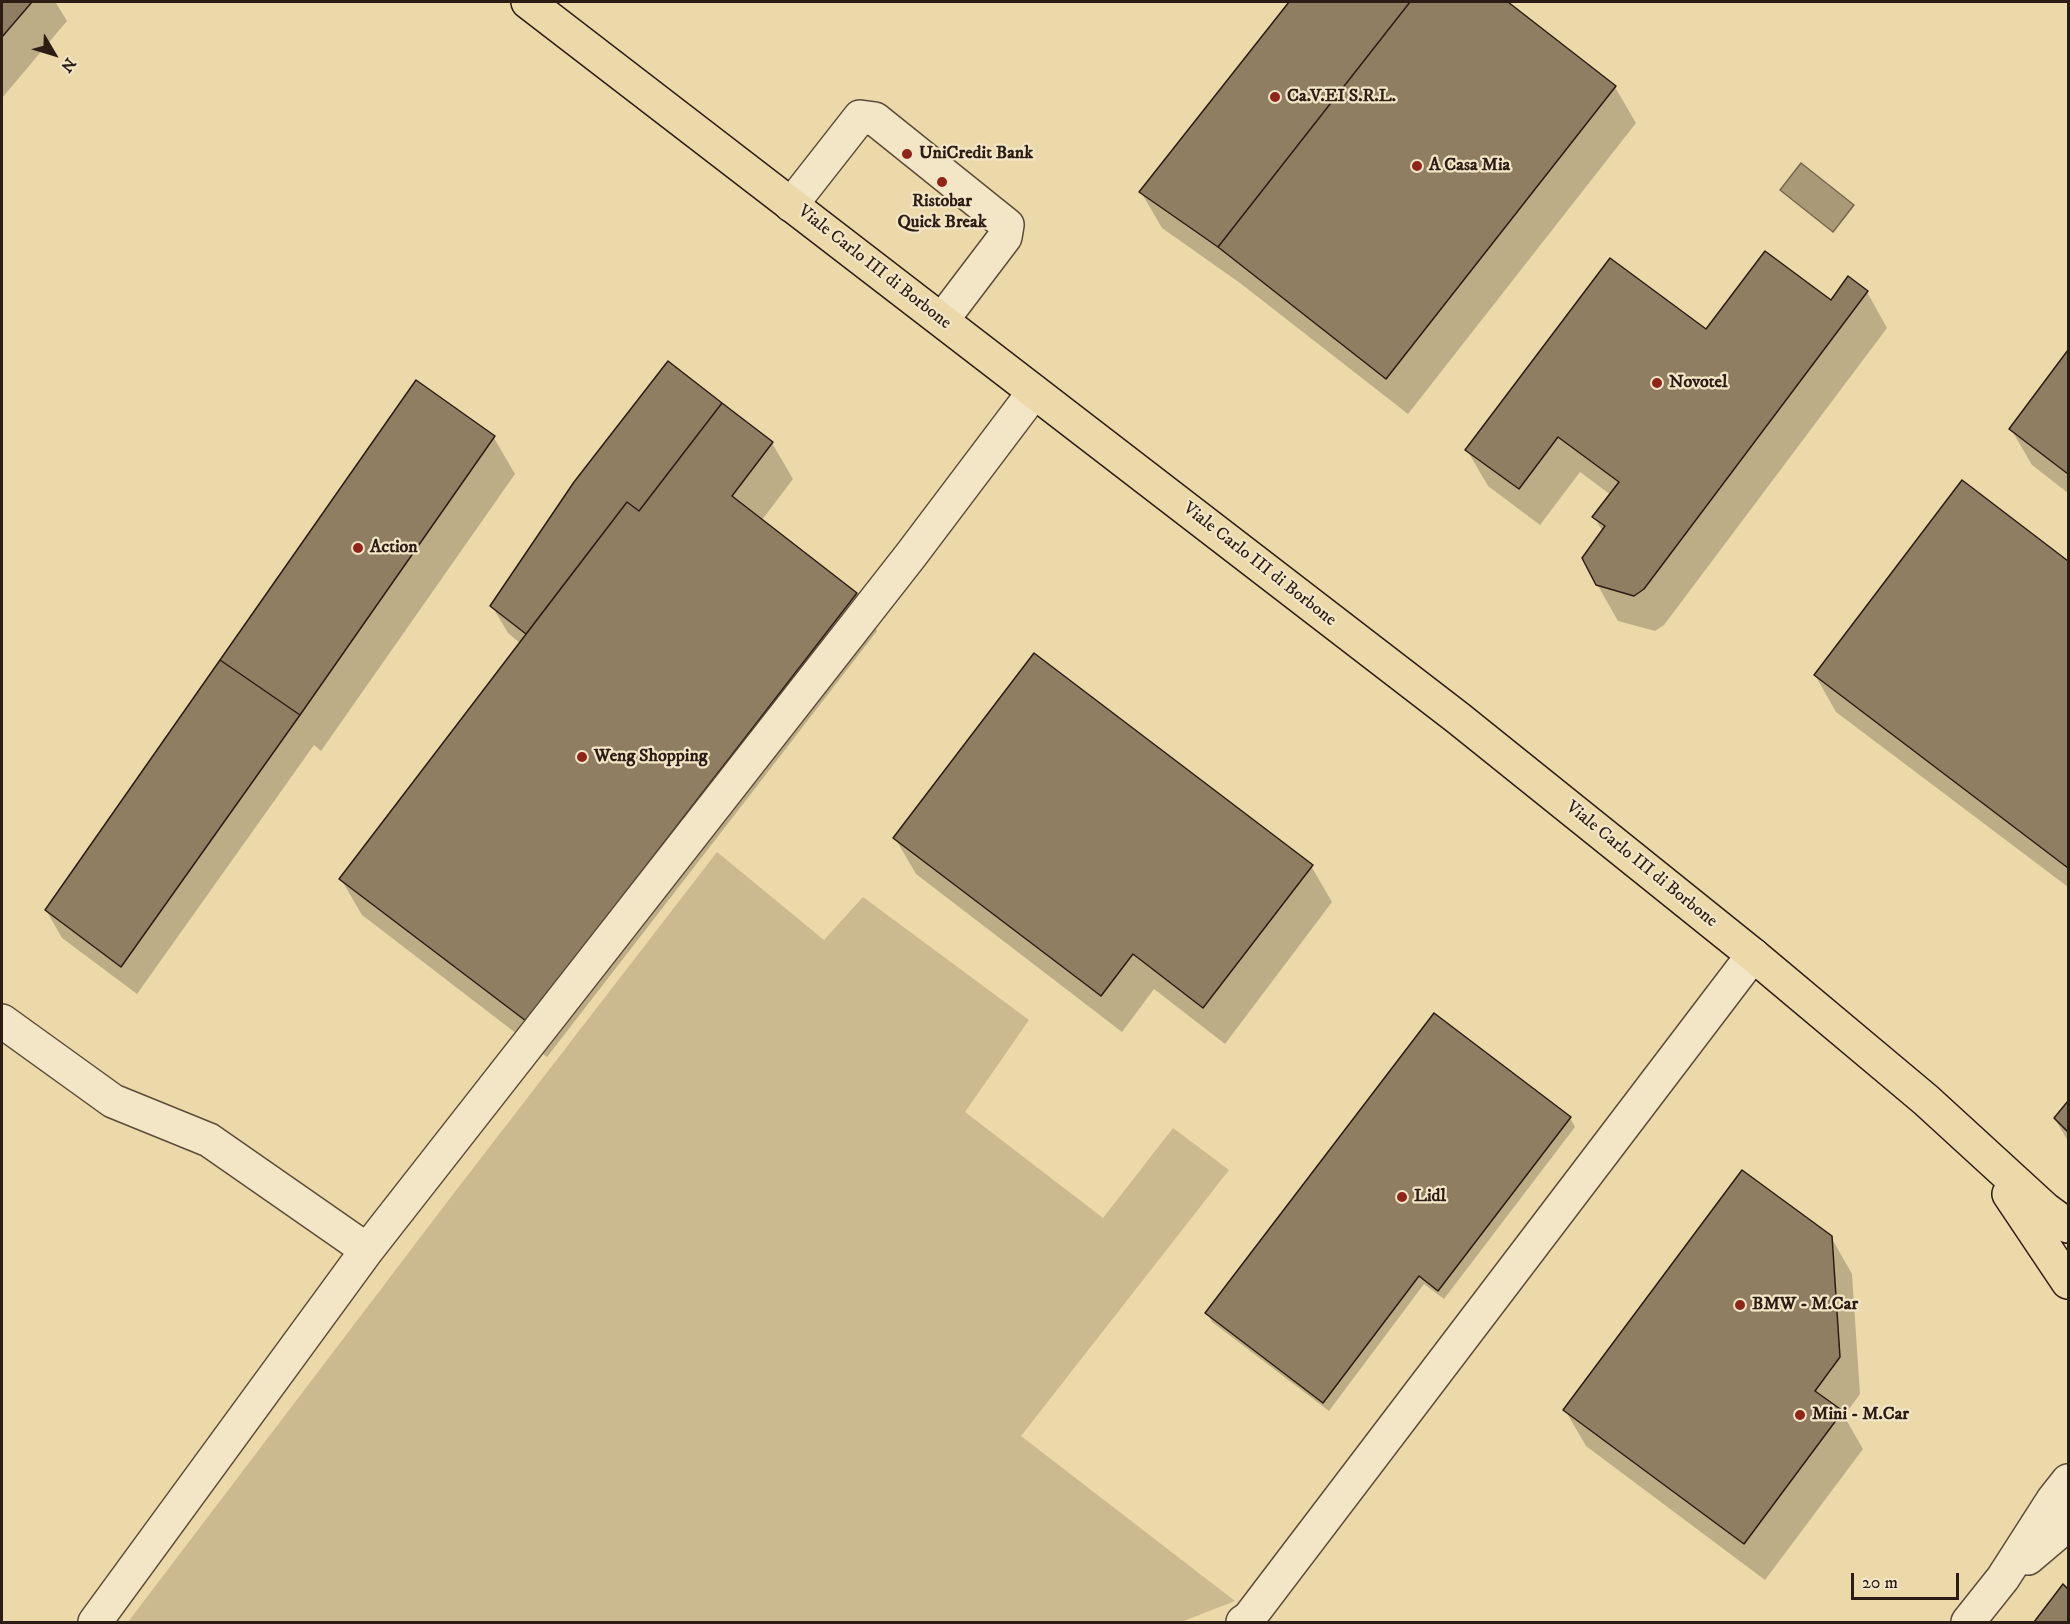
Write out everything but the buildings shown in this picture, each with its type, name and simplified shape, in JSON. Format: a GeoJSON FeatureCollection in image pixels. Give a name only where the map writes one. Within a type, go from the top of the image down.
{"type":"FeatureCollection","features":[{"type":"Feature","properties":{"kind":"main road","name":"Viale Carlo III di Borbone"},"geometry":{"type":"LineString","coordinates":[[528,2],[1449,711],[1753,955],[1926,1100],[2045,1209],[2068,1226]]}},
{"type":"Feature","properties":{"kind":"main road","name":"Viale Carlo III di Borbone"},"geometry":{"type":"LineString","coordinates":[[1975,1146],[2068,1282]]}},
{"type":"Feature","properties":{"kind":"street"},"geometry":{"type":"LineString","coordinates":[[791,205],[860,117],[875,119],[1007,225],[1005,237],[942,320]]}},
{"type":"Feature","properties":{"kind":"street"},"geometry":{"type":"LineString","coordinates":[[95,1623],[367,1250],[911,555],[1034,392]]}},
{"type":"Feature","properties":{"kind":"street"},"geometry":{"type":"LineString","coordinates":[[1243,1623],[1753,955]]}},
{"type":"Feature","properties":{"kind":"street"},"geometry":{"type":"LineString","coordinates":[[2,1021],[113,1101],[208,1140],[367,1250]]}},
{"type":"Feature","properties":{"kind":"street"},"geometry":{"type":"LineString","coordinates":[[1968,1623],[2003,1578],[2053,1500],[2068,1481]]}},
{"type":"Feature","properties":{"kind":"street"},"geometry":{"type":"LineString","coordinates":[[2003,1578],[2068,1524]]}},
{"type":"Feature","properties":{"kind":"shaded area"},"geometry":{"type":"Polygon","coordinates":[[[1801,163],[1854,205],[1833,232],[1780,190],[1801,163]]]}},
{"type":"Feature","properties":{"kind":"shaded area"},"geometry":{"type":"Polygon","coordinates":[[[717,852],[824,940],[863,897],[1029,1020],[965,1112],[1103,1218],[1173,1128],[1229,1170],[1021,1436],[1235,1601],[1181,1622],[128,1622],[454,1193],[717,852]]]}},
{"type":"Feature","properties":{"kind":"place","name":"Ca.V.EI S.R.L."},"geometry":{"type":"Point","coordinates":[1275,97]}},
{"type":"Feature","properties":{"kind":"place","name":"UniCredit Bank"},"geometry":{"type":"Point","coordinates":[907,154]}},
{"type":"Feature","properties":{"kind":"place","name":"A Casa Mia"},"geometry":{"type":"Point","coordinates":[1417,166]}},
{"type":"Feature","properties":{"kind":"place","name":"Ristobar Quick Break"},"geometry":{"type":"Point","coordinates":[942,182]}},
{"type":"Feature","properties":{"kind":"place","name":"Novotel"},"geometry":{"type":"Point","coordinates":[1657,383]}},
{"type":"Feature","properties":{"kind":"place","name":"Action"},"geometry":{"type":"Point","coordinates":[358,548]}},
{"type":"Feature","properties":{"kind":"place","name":"Weng Shopping"},"geometry":{"type":"Point","coordinates":[582,757]}},
{"type":"Feature","properties":{"kind":"place","name":"Lidl"},"geometry":{"type":"Point","coordinates":[1402,1197]}},
{"type":"Feature","properties":{"kind":"place","name":"BMW - M.Car"},"geometry":{"type":"Point","coordinates":[1740,1305]}},
{"type":"Feature","properties":{"kind":"place","name":"Mini - M.Car"},"geometry":{"type":"Point","coordinates":[1800,1415]}}]}
